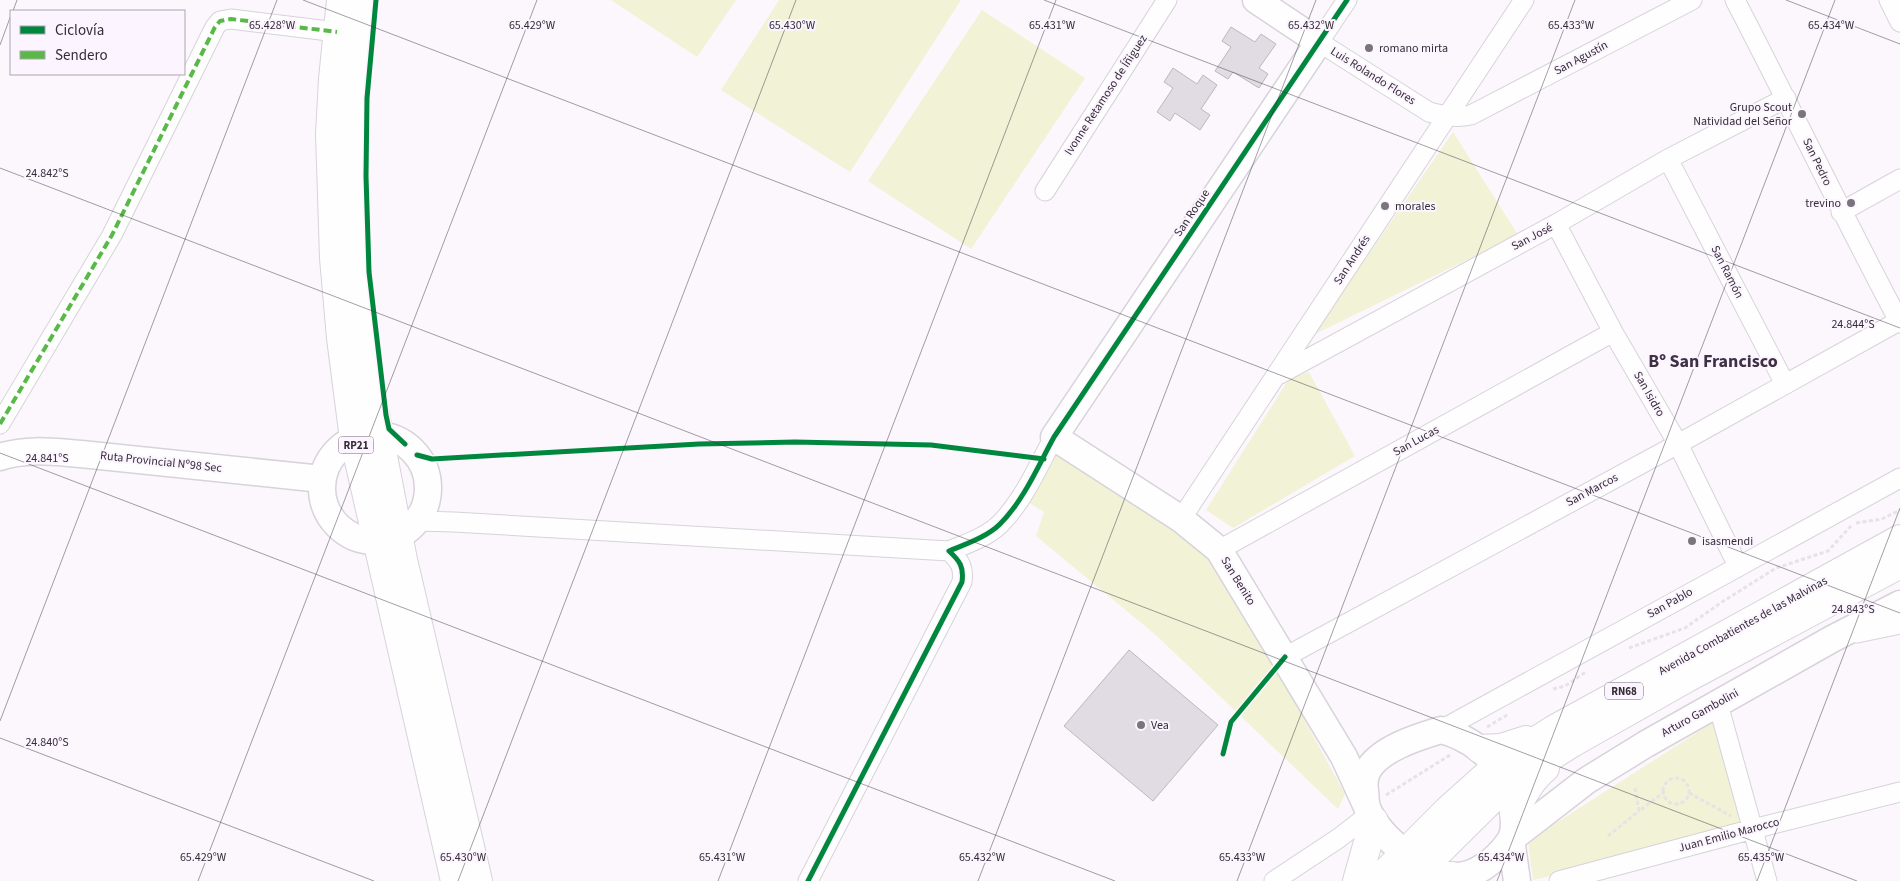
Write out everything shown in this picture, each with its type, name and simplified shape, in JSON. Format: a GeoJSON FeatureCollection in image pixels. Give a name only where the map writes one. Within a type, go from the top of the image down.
{"type":"FeatureCollection","features":[{"type":"Feature","properties":{"kind":"main road","name":"RP21"},"geometry":{"type":"LineString","coordinates":[[341,0],[333,79],[330,134],[334,258],[341,338],[366,437],[398,533],[478,881]]}},
{"type":"Feature","properties":{"kind":"main road","name":"RP21"},"geometry":{"type":"LineString","coordinates":[[362,0],[351,143],[352,231],[366,437]]}},
{"type":"Feature","properties":{"kind":"main road","name":"RP21"},"geometry":{"type":"LineString","coordinates":[[398,533],[455,881]]}},
{"type":"Feature","properties":{"kind":"main road","name":"Avenida Combatientes de las Malvinas"},"geometry":{"type":"LineString","coordinates":[[1562,737],[1900,539]]}},
{"type":"Feature","properties":{"kind":"main road","name":"Avenida Combatientes de las Malvinas"},"geometry":{"type":"LineString","coordinates":[[1377,881],[1432,872],[1488,760],[1562,737],[1687,678],[1900,564]]}},
{"type":"Feature","properties":{"kind":"main road"},"geometry":{"type":"LineString","coordinates":[[1512,826],[1524,792],[1562,737]]}},
{"type":"Feature","properties":{"kind":"main road"},"geometry":{"type":"LineString","coordinates":[[1357,881],[1370,814]]}},
{"type":"Feature","properties":{"kind":"street","name":"Ivonne Retamoso de Íñiguez"},"geometry":{"type":"LineString","coordinates":[[1045,190],[1167,0]]}},
{"type":"Feature","properties":{"kind":"street","name":"Luis Rolando Flores"},"geometry":{"type":"LineString","coordinates":[[1256,0],[1429,112],[1446,116],[1471,115]]}},
{"type":"Feature","properties":{"kind":"street","name":"San Roque"},"geometry":{"type":"LineString","coordinates":[[1054,438],[1347,0]]}},
{"type":"Feature","properties":{"kind":"street","name":"San Andrés"},"geometry":{"type":"LineString","coordinates":[[1181,519],[1524,0]]}},
{"type":"Feature","properties":{"kind":"street","name":"San Agustín"},"geometry":{"type":"LineString","coordinates":[[1471,115],[1692,0]]}},
{"type":"Feature","properties":{"kind":"street","name":"San Pedro"},"geometry":{"type":"LineString","coordinates":[[1735,0],[1786,98],[1841,212],[1899,322]]}},
{"type":"Feature","properties":{"kind":"street"},"geometry":{"type":"LineString","coordinates":[[1889,0],[1900,22]]}},
{"type":"Feature","properties":{"kind":"street"},"geometry":{"type":"LineString","coordinates":[[0,424],[112,235],[215,27],[220,21],[231,19],[337,32]]}},
{"type":"Feature","properties":{"kind":"street","name":"San José"},"geometry":{"type":"LineString","coordinates":[[1276,375],[1556,224],[1668,159],[1786,98]]}},
{"type":"Feature","properties":{"kind":"street","name":"San Ramón"},"geometry":{"type":"LineString","coordinates":[[1668,159],[1785,384]]}},
{"type":"Feature","properties":{"kind":"street"},"geometry":{"type":"LineString","coordinates":[[1841,212],[1900,179]]}},
{"type":"Feature","properties":{"kind":"street","name":"San Isidro"},"geometry":{"type":"LineString","coordinates":[[1556,224],[1613,332],[1678,444],[1738,566]]}},
{"type":"Feature","properties":{"kind":"street","name":"San Marcos"},"geometry":{"type":"LineString","coordinates":[[1285,657],[1899,322]]}},
{"type":"Feature","properties":{"kind":"street","name":"San Lucas"},"geometry":{"type":"LineString","coordinates":[[1218,550],[1613,332]]}},
{"type":"Feature","properties":{"kind":"street"},"geometry":{"type":"LineString","coordinates":[[398,533],[426,506],[429,488],[426,470],[417,456],[405,444],[392,437],[366,437],[339,448],[328,462],[322,478],[321,494],[326,510],[334,523],[346,534],[361,540],[398,533],[454,522],[949,551],[989,532],[1000,524],[1020,497],[1054,438]]}},
{"type":"Feature","properties":{"kind":"street","name":"San Benito"},"geometry":{"type":"LineString","coordinates":[[1054,438],[1181,519],[1218,550],[1344,756],[1370,814],[1396,846],[1432,872]]}},
{"type":"Feature","properties":{"kind":"street","name":"Ruta Provincial Nº98 Sec"},"geometry":{"type":"LineString","coordinates":[[0,457],[12,453],[42,451],[322,478]]}},
{"type":"Feature","properties":{"kind":"street","name":"San Pablo"},"geometry":{"type":"LineString","coordinates":[[1441,730],[1900,478]]}},
{"type":"Feature","properties":{"kind":"street"},"geometry":{"type":"LineString","coordinates":[[808,881],[962,582],[964,570],[959,560],[949,551]]}},
{"type":"Feature","properties":{"kind":"street","name":"Arturo Gambolini"},"geometry":{"type":"LineString","coordinates":[[1432,872],[1477,870],[1488,864],[1499,854],[1512,826],[1646,744],[1832,639],[1900,604]]}},
{"type":"Feature","properties":{"kind":"street"},"geometry":{"type":"LineString","coordinates":[[1832,639],[1900,624]]}},
{"type":"Feature","properties":{"kind":"street"},"geometry":{"type":"LineString","coordinates":[[1718,704],[1767,881]]}},
{"type":"Feature","properties":{"kind":"street"},"geometry":{"type":"LineString","coordinates":[[1274,881],[1339,838],[1370,814],[1364,780],[1367,771],[1374,762],[1415,737],[1441,730],[1458,734],[1488,760],[1512,826],[1517,881]]}},
{"type":"Feature","properties":{"kind":"street"},"geometry":{"type":"LineString","coordinates":[[1344,756],[1355,761],[1374,762]]}},
{"type":"Feature","properties":{"kind":"street","name":"Juan Emilio Marocco"},"geometry":{"type":"LineString","coordinates":[[1559,881],[1900,792]]}},
{"type":"Feature","properties":{"kind":"street"},"geometry":{"type":"LineString","coordinates":[[1432,872],[1491,881]]}},
{"type":"Feature","properties":{"kind":"path"},"geometry":{"type":"LineString","coordinates":[[1626,649],[1685,628],[1776,568],[1828,551],[1856,522],[1882,519],[1900,510]]}},
{"type":"Feature","properties":{"kind":"path"},"geometry":{"type":"LineString","coordinates":[[1546,692],[1565,686],[1591,668]]}},
{"type":"Feature","properties":{"kind":"path"},"geometry":{"type":"LineString","coordinates":[[1370,814],[1488,760],[1478,733],[1503,718],[1509,712]]}},
{"type":"Feature","properties":{"kind":"path"},"geometry":{"type":"LineString","coordinates":[[1608,836],[1663,793],[1666,782],[1669,780],[1678,778],[1688,785],[1689,793],[1685,801],[1677,804],[1669,802],[1663,793]]}},
{"type":"Feature","properties":{"kind":"path"},"geometry":{"type":"LineString","coordinates":[[1636,788],[1639,811]]}},
{"type":"Feature","properties":{"kind":"path"},"geometry":{"type":"LineString","coordinates":[[1689,793],[1754,829]]}},
{"type":"Feature","properties":{"kind":"green space"},"geometry":{"type":"Polygon","coordinates":[[[611,0],[736,0],[697,57],[611,0]]]}},
{"type":"Feature","properties":{"kind":"green space"},"geometry":{"type":"Polygon","coordinates":[[[779,0],[961,0],[850,172],[721,90],[779,0]]]}},
{"type":"Feature","properties":{"kind":"green space"},"geometry":{"type":"Polygon","coordinates":[[[982,10],[1085,78],[971,249],[868,181],[982,10]]]}},
{"type":"Feature","properties":{"kind":"green space"},"geometry":{"type":"Polygon","coordinates":[[[1453,132],[1518,235],[1313,335],[1453,132]]]}},
{"type":"Feature","properties":{"kind":"green space"},"geometry":{"type":"Polygon","coordinates":[[[1309,372],[1355,456],[1233,528],[1206,510],[1289,379],[1309,372]]]}},
{"type":"Feature","properties":{"kind":"green space"},"geometry":{"type":"Polygon","coordinates":[[[1054,437],[1220,566],[1345,794],[1338,809],[1157,636],[1036,536],[1044,512],[1020,497],[1054,437]]]}},
{"type":"Feature","properties":{"kind":"green space"},"geometry":{"type":"Polygon","coordinates":[[[1715,721],[1753,829],[1533,880],[1528,841],[1715,721]]]}},
{"type":"Feature","properties":{"kind":"building"},"geometry":{"type":"Polygon","coordinates":[[[1231,27],[1255,42],[1261,34],[1276,44],[1259,68],[1268,74],[1259,88],[1233,72],[1228,79],[1215,71],[1231,47],[1222,41],[1231,27]]]}},
{"type":"Feature","properties":{"kind":"building"},"geometry":{"type":"Polygon","coordinates":[[[1173,68],[1197,84],[1203,75],[1217,85],[1201,109],[1210,115],[1200,130],[1175,113],[1170,121],[1157,112],[1173,88],[1164,82],[1173,68]]]}},
{"type":"Feature","properties":{"kind":"building","name":"Vea"},"geometry":{"type":"Polygon","coordinates":[[[1129,650],[1218,725],[1153,801],[1064,726],[1129,650]]]}},
{"type":"Feature","properties":{"kind":"marked path"},"geometry":{"type":"LineString","coordinates":[[0,424],[112,235],[215,27],[220,21],[231,19],[337,32]]}},
{"type":"Feature","properties":{"kind":"cycle path"},"geometry":{"type":"LineString","coordinates":[[376,0],[367,98],[366,176],[369,272],[386,415],[389,429],[405,444]]}},
{"type":"Feature","properties":{"kind":"cycle path"},"geometry":{"type":"LineString","coordinates":[[808,881],[962,582],[960,565],[949,551],[989,533],[1009,515],[1030,482],[1054,437],[1347,0]]}},
{"type":"Feature","properties":{"kind":"cycle path"},"geometry":{"type":"LineString","coordinates":[[417,455],[432,459],[699,444],[795,442],[931,445],[1044,459]]}},
{"type":"Feature","properties":{"kind":"cycle path"},"geometry":{"type":"LineString","coordinates":[[1223,754],[1231,722],[1285,657]]}},
{"type":"Feature","properties":{"kind":"place","name":"romano mirta"},"geometry":{"type":"Point","coordinates":[1369,48]}},
{"type":"Feature","properties":{"kind":"place","name":"Grupo Scout Natividad del Señor"},"geometry":{"type":"Point","coordinates":[1802,114]}},
{"type":"Feature","properties":{"kind":"place","name":"trevino"},"geometry":{"type":"Point","coordinates":[1851,203]}},
{"type":"Feature","properties":{"kind":"place","name":"morales"},"geometry":{"type":"Point","coordinates":[1385,206]}},
{"type":"Feature","properties":{"kind":"place","name":"isasmendi"},"geometry":{"type":"Point","coordinates":[1692,541]}},
{"type":"Feature","properties":{"kind":"place","name":"Vea"},"geometry":{"type":"Point","coordinates":[1141,725]}},
{"type":"Feature","properties":{"kind":"district","name":"Bº San Francisco"},"geometry":{"type":"Point","coordinates":[1713,361]}}]}
